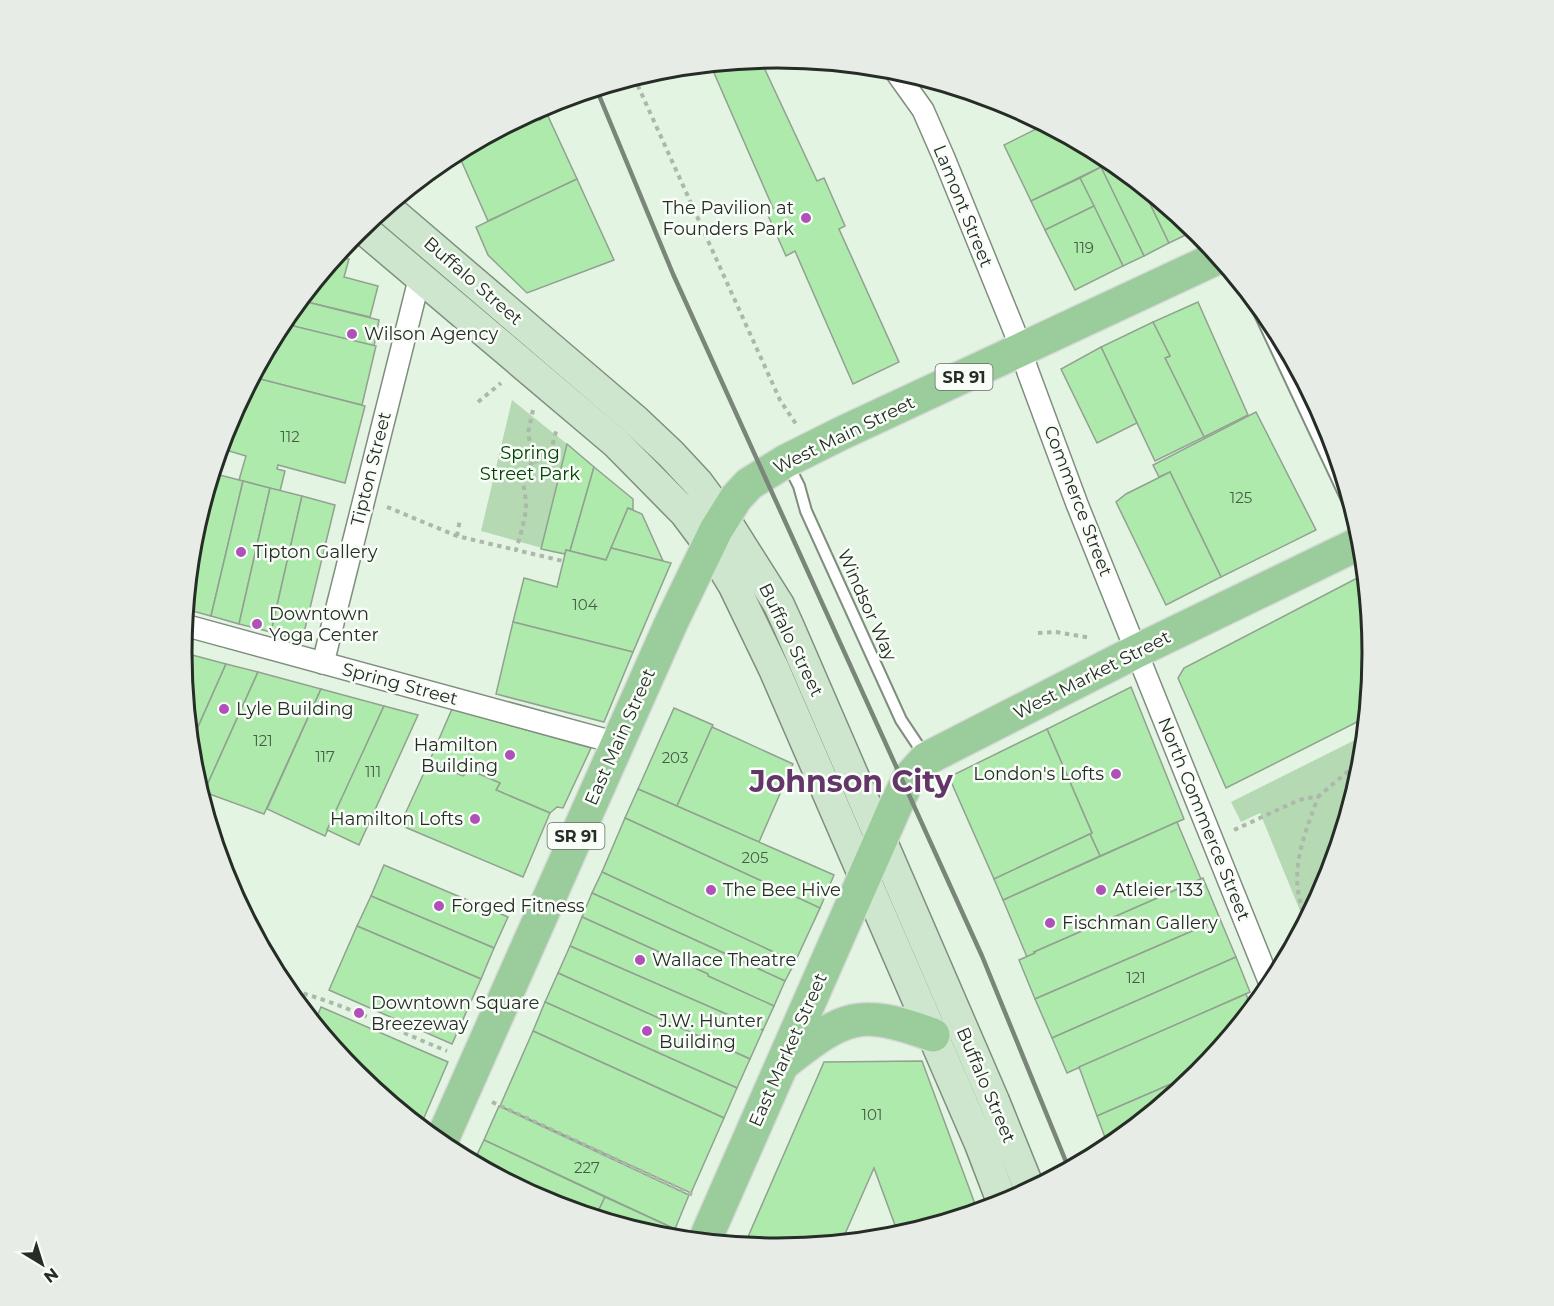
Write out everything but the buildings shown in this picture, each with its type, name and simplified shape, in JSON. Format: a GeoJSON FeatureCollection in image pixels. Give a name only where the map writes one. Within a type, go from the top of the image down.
{"type":"FeatureCollection","features":[{"type":"Feature","properties":{"kind":"main road","name":"West Main Street"},"geometry":{"type":"LineString","coordinates":[[716,531],[743,489],[786,461],[1211,261]]}},
{"type":"Feature","properties":{"kind":"main road","name":"East Main Street"},"geometry":{"type":"LineString","coordinates":[[444,1134],[617,743],[716,531]]}},
{"type":"Feature","properties":{"kind":"main road","name":"West Market Street"},"geometry":{"type":"LineString","coordinates":[[873,859],[909,778],[926,759],[1137,651],[1352,547]]}},
{"type":"Feature","properties":{"kind":"main road","name":"East Market Street"},"geometry":{"type":"LineString","coordinates":[[708,1234],[873,859]]}},
{"type":"Feature","properties":{"kind":"main road"},"geometry":{"type":"LineString","coordinates":[[783,1064],[839,1024],[860,1019],[894,1022],[933,1035]]}},
{"type":"Feature","properties":{"kind":"street","name":"Lamont Street"},"geometry":{"type":"LineString","coordinates":[[902,81],[923,110],[1021,350]]}},
{"type":"Feature","properties":{"kind":"street","name":"Buffalo Street"},"geometry":{"type":"LineString","coordinates":[[392,212],[655,439],[698,483],[734,586],[994,1101],[1027,1182]]}},
{"type":"Feature","properties":{"kind":"street","name":"Buffalo Street"},"geometry":{"type":"LineString","coordinates":[[369,234],[616,443],[691,519],[716,531],[779,605],[873,859],[933,1035],[999,1195]]}},
{"type":"Feature","properties":{"kind":"street","name":"Tipton Street"},"geometry":{"type":"LineString","coordinates":[[323,663],[420,276]]}},
{"type":"Feature","properties":{"kind":"street","name":"Commerce Street"},"geometry":{"type":"LineString","coordinates":[[1021,350],[1077,504],[1137,651]]}},
{"type":"Feature","properties":{"kind":"street","name":"Spring Street"},"geometry":{"type":"LineString","coordinates":[[193,627],[617,743]]}},
{"type":"Feature","properties":{"kind":"street","name":"North Commerce Street"},"geometry":{"type":"LineString","coordinates":[[1137,651],[1266,974]]}},
{"type":"Feature","properties":{"kind":"lane"},"geometry":{"type":"LineString","coordinates":[[1274,344],[1332,467]]}},
{"type":"Feature","properties":{"kind":"lane","name":"Windsor Way"},"geometry":{"type":"LineString","coordinates":[[786,461],[799,486],[806,511],[901,720],[926,759]]}},
{"type":"Feature","properties":{"kind":"path"},"geometry":{"type":"LineString","coordinates":[[637,84],[780,400],[801,431]]}},
{"type":"Feature","properties":{"kind":"path"},"geometry":{"type":"LineString","coordinates":[[534,462],[528,433],[532,412],[558,392]]}},
{"type":"Feature","properties":{"kind":"path"},"geometry":{"type":"LineString","coordinates":[[516,550],[526,505],[524,473],[527,466],[547,457],[553,447],[558,392]]}},
{"type":"Feature","properties":{"kind":"path"},"geometry":{"type":"LineString","coordinates":[[364,498],[457,536],[563,561]]}},
{"type":"Feature","properties":{"kind":"path"},"geometry":{"type":"LineString","coordinates":[[457,536],[460,519]]}},
{"type":"Feature","properties":{"kind":"path"},"geometry":{"type":"LineString","coordinates":[[1038,633],[1056,632],[1091,638]]}},
{"type":"Feature","properties":{"kind":"path"},"geometry":{"type":"LineString","coordinates":[[1211,841],[1299,800],[1318,796],[1350,771]]}},
{"type":"Feature","properties":{"kind":"path"},"geometry":{"type":"LineString","coordinates":[[1302,911],[1297,891],[1298,854],[1318,796]]}},
{"type":"Feature","properties":{"kind":"path"},"geometry":{"type":"LineString","coordinates":[[300,992],[359,1013],[454,1054]]}},
{"type":"Feature","properties":{"kind":"path"},"geometry":{"type":"LineString","coordinates":[[492,1102],[693,1195]]}},
{"type":"Feature","properties":{"kind":"green space","name":"Spring Street Park"},"geometry":{"type":"Polygon","coordinates":[[[512,400],[567,444],[542,548],[481,531],[512,400]]]}},
{"type":"Feature","properties":{"kind":"green space"},"geometry":{"type":"Polygon","coordinates":[[[1355,740],[1343,805],[1318,877],[1301,914],[1260,813],[1241,822],[1231,802],[1355,740]]]}},
{"type":"Feature","properties":{"kind":"railway"},"geometry":{"type":"LineString","coordinates":[[599,96],[673,274],[982,956],[1066,1162]]}},
{"type":"Feature","properties":{"kind":"place","name":"The Pavilion at Founders Park"},"geometry":{"type":"Point","coordinates":[806,218]}},
{"type":"Feature","properties":{"kind":"place","name":"Wilson Agency"},"geometry":{"type":"Point","coordinates":[352,334]}},
{"type":"Feature","properties":{"kind":"place","name":"Tipton Gallery"},"geometry":{"type":"Point","coordinates":[241,552]}},
{"type":"Feature","properties":{"kind":"place","name":"Downtown Yoga Center"},"geometry":{"type":"Point","coordinates":[257,624]}},
{"type":"Feature","properties":{"kind":"place","name":"Lyle Building"},"geometry":{"type":"Point","coordinates":[224,709]}},
{"type":"Feature","properties":{"kind":"place","name":"Hamilton Building"},"geometry":{"type":"Point","coordinates":[510,755]}},
{"type":"Feature","properties":{"kind":"place","name":"London's Lofts"},"geometry":{"type":"Point","coordinates":[1116,774]}},
{"type":"Feature","properties":{"kind":"place","name":"Hamilton Lofts"},"geometry":{"type":"Point","coordinates":[475,819]}},
{"type":"Feature","properties":{"kind":"place","name":"The Bee Hive"},"geometry":{"type":"Point","coordinates":[711,890]}},
{"type":"Feature","properties":{"kind":"place","name":"Atleier 133"},"geometry":{"type":"Point","coordinates":[1101,890]}},
{"type":"Feature","properties":{"kind":"place","name":"Forged Fitness"},"geometry":{"type":"Point","coordinates":[439,906]}},
{"type":"Feature","properties":{"kind":"place","name":"Fischman Gallery"},"geometry":{"type":"Point","coordinates":[1050,923]}},
{"type":"Feature","properties":{"kind":"place","name":"Wallace Theatre"},"geometry":{"type":"Point","coordinates":[640,960]}},
{"type":"Feature","properties":{"kind":"place","name":"Downtown Square Breezeway"},"geometry":{"type":"Point","coordinates":[359,1013]}},
{"type":"Feature","properties":{"kind":"place","name":"J.W. Hunter Building"},"geometry":{"type":"Point","coordinates":[647,1031]}},
{"type":"Feature","properties":{"kind":"district","name":"Johnson City"},"geometry":{"type":"Point","coordinates":[851,782]}}]}
